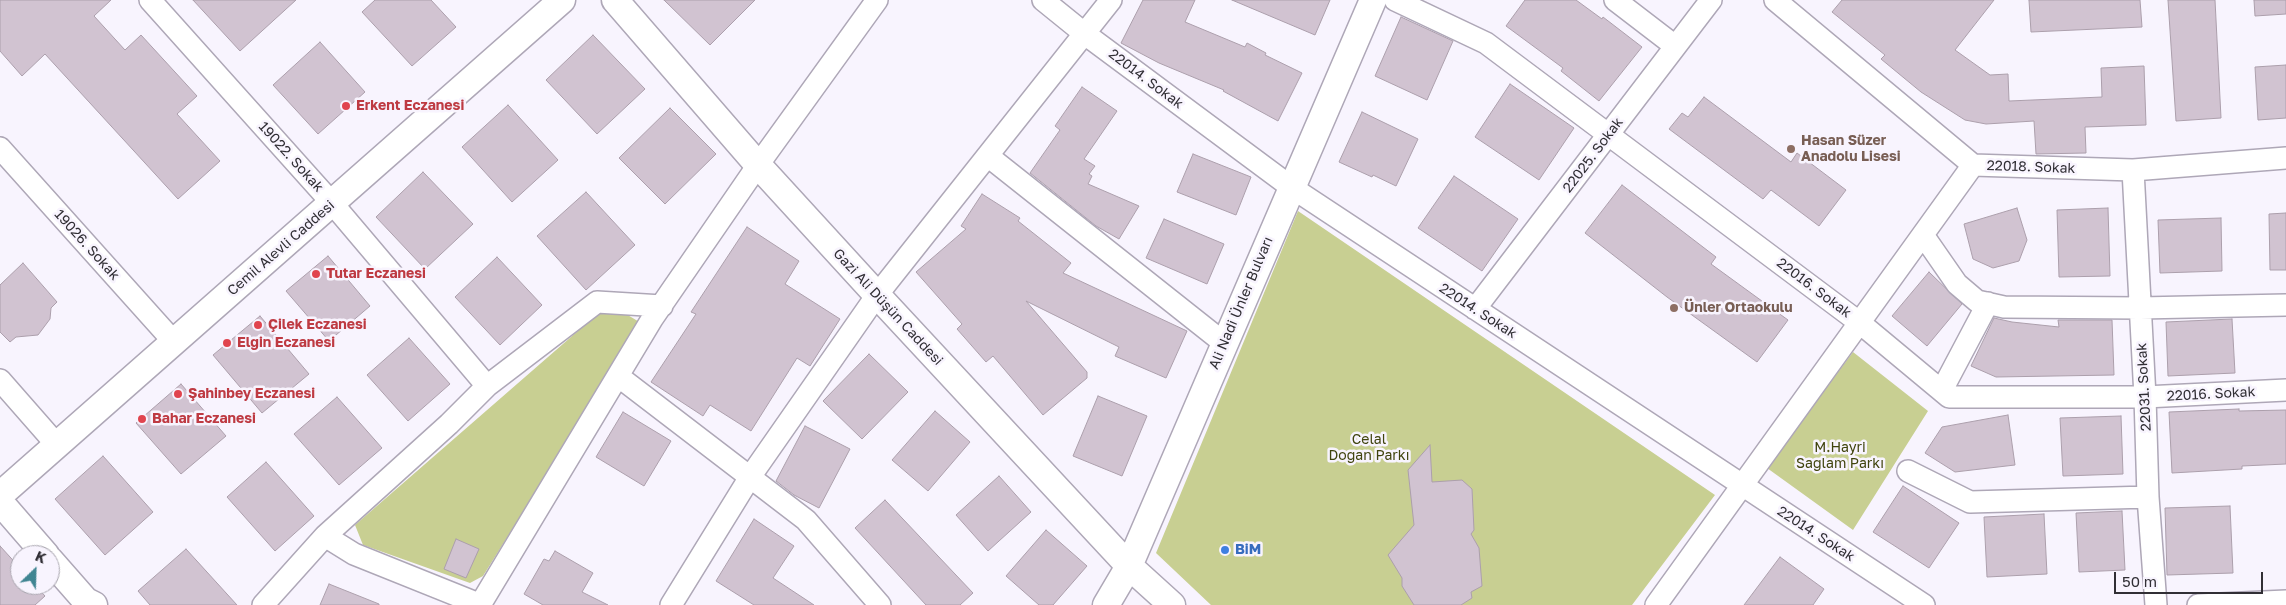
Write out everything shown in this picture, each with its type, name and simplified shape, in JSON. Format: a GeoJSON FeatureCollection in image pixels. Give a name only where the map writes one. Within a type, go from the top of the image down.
{"type":"FeatureCollection","features":[{"type":"Feature","properties":{"kind":"street","name":"Cemil Alevli Caddesi"},"geometry":{"type":"LineString","coordinates":[[0,495],[562,0]]}},
{"type":"Feature","properties":{"kind":"street","name":"Gazi Ali Düşün Caddesi"},"geometry":{"type":"LineString","coordinates":[[615,0],[758,165],[877,295],[1129,566],[1172,605]]}},
{"type":"Feature","properties":{"kind":"street"},"geometry":{"type":"LineString","coordinates":[[325,536],[354,554],[480,605],[662,306],[758,165],[877,0]]}},
{"type":"Feature","properties":{"kind":"street","name":"22014. Sokak"},"geometry":{"type":"LineString","coordinates":[[1044,0],[1085,34],[1291,187],[1924,605]]}},
{"type":"Feature","properties":{"kind":"street"},"geometry":{"type":"LineString","coordinates":[[671,605],[750,478],[877,295],[1111,0]]}},
{"type":"Feature","properties":{"kind":"street","name":"Ali Nadi Ünler Bulvarı"},"geometry":{"type":"LineString","coordinates":[[1106,605],[1129,566],[1373,0]]}},
{"type":"Feature","properties":{"kind":"street","name":"22016. Sokak"},"geometry":{"type":"LineString","coordinates":[[1395,0],[1486,42],[1610,133],[1860,323],[1949,397],[2145,397],[2286,390]]}},
{"type":"Feature","properties":{"kind":"street"},"geometry":{"type":"LineString","coordinates":[[1616,0],[1675,46]]}},
{"type":"Feature","properties":{"kind":"street","name":"22025. Sokak"},"geometry":{"type":"LineString","coordinates":[[1476,309],[1711,0]]}},
{"type":"Feature","properties":{"kind":"street","name":"22018. Sokak"},"geometry":{"type":"LineString","coordinates":[[1775,0],[1973,165],[2133,170],[2286,158]]}},
{"type":"Feature","properties":{"kind":"street","name":"19022. Sokak"},"geometry":{"type":"LineString","coordinates":[[152,1],[332,202],[487,386]]}},
{"type":"Feature","properties":{"kind":"street","name":"19026. Sokak"},"geometry":{"type":"LineString","coordinates":[[0,148],[174,342]]}},
{"type":"Feature","properties":{"kind":"street"},"geometry":{"type":"LineString","coordinates":[[988,156],[1224,342]]}},
{"type":"Feature","properties":{"kind":"street"},"geometry":{"type":"LineString","coordinates":[[1656,605],[1973,165]]}},
{"type":"Feature","properties":{"kind":"street","name":"22031. Sokak"},"geometry":{"type":"LineString","coordinates":[[2133,170],[2145,397],[2148,497],[2156,605]]}},
{"type":"Feature","properties":{"kind":"street"},"geometry":{"type":"LineString","coordinates":[[1923,235],[1957,284],[1976,301],[1988,304],[2004,307],[2140,308],[2286,305]]}},
{"type":"Feature","properties":{"kind":"street"},"geometry":{"type":"LineString","coordinates":[[263,605],[325,536],[449,424],[487,386],[597,302],[662,306]]}},
{"type":"Feature","properties":{"kind":"street"},"geometry":{"type":"LineString","coordinates":[[1942,390],[1988,304]]}},
{"type":"Feature","properties":{"kind":"street"},"geometry":{"type":"LineString","coordinates":[[618,376],[806,520],[877,604]]}},
{"type":"Feature","properties":{"kind":"street"},"geometry":{"type":"LineString","coordinates":[[0,380],[57,445]]}},
{"type":"Feature","properties":{"kind":"street"},"geometry":{"type":"LineString","coordinates":[[1908,471],[1970,502],[2148,497]]}},
{"type":"Feature","properties":{"kind":"street"},"geometry":{"type":"LineString","coordinates":[[0,502],[37,545]]}},
{"type":"Feature","properties":{"kind":"street"},"geometry":{"type":"LineString","coordinates":[[60,571],[86,601],[94,605]]}},
{"type":"Feature","properties":{"kind":"street"},"geometry":{"type":"LineString","coordinates":[[2198,605],[2286,601]]}},
{"type":"Feature","properties":{"kind":"green space","name":"Celal Doğan Parkı"},"geometry":{"type":"Polygon","coordinates":[[[1298,211],[1715,495],[1632,605],[1211,605],[1156,553],[1298,211]]]}},
{"type":"Feature","properties":{"kind":"green space"},"geometry":{"type":"Polygon","coordinates":[[[602,310],[626,314],[641,323],[483,576],[470,583],[363,545],[355,525],[602,310]]]}},
{"type":"Feature","properties":{"kind":"green space","name":"M.Hayri Sağlam Parkı"},"geometry":{"type":"Polygon","coordinates":[[[1853,352],[1928,411],[1853,530],[1767,468],[1853,352]]]}},
{"type":"Feature","properties":{"kind":"building"},"geometry":{"type":"Polygon","coordinates":[[[0,0],[111,0],[94,16],[125,50],[141,35],[197,96],[177,114],[220,161],[178,199],[45,54],[22,76],[0,51],[0,0]]]}},
{"type":"Feature","properties":{"kind":"building"},"geometry":{"type":"Polygon","coordinates":[[[193,0],[296,0],[240,51],[193,0]]]}},
{"type":"Feature","properties":{"kind":"building"},"geometry":{"type":"Polygon","coordinates":[[[375,0],[431,0],[456,27],[412,66],[362,12],[375,0]]]}},
{"type":"Feature","properties":{"kind":"building"},"geometry":{"type":"Polygon","coordinates":[[[664,0],[755,0],[710,45],[664,0]]]}},
{"type":"Feature","properties":{"kind":"building"},"geometry":{"type":"Polygon","coordinates":[[[1143,0],[1195,0],[1185,22],[1245,47],[1247,43],[1266,53],[1265,55],[1302,73],[1278,121],[1224,90],[1159,63],[1121,43],[1143,0]]]}},
{"type":"Feature","properties":{"kind":"building"},"geometry":{"type":"Polygon","coordinates":[[[1232,0],[1330,0],[1315,35],[1232,0]]]}},
{"type":"Feature","properties":{"kind":"building"},"geometry":{"type":"Polygon","coordinates":[[[1525,0],[1576,0],[1602,19],[1603,17],[1642,47],[1599,101],[1561,71],[1563,68],[1506,26],[1525,0]]]}},
{"type":"Feature","properties":{"kind":"building"},"geometry":{"type":"Polygon","coordinates":[[[1842,0],[1994,0],[1955,50],[1990,75],[2008,74],[2009,101],[2102,97],[2101,68],[2144,66],[2146,125],[2085,127],[2086,153],[2036,154],[2034,121],[1986,124],[1965,120],[1921,92],[1881,59],[1885,55],[1832,12],[1842,0]]]}},
{"type":"Feature","properties":{"kind":"building"},"geometry":{"type":"Polygon","coordinates":[[[2029,0],[2140,0],[2142,27],[2031,32],[2029,0]]]}},
{"type":"Feature","properties":{"kind":"building"},"geometry":{"type":"Polygon","coordinates":[[[2168,0],[2215,0],[2221,118],[2176,121],[2168,0]]]}},
{"type":"Feature","properties":{"kind":"building"},"geometry":{"type":"Polygon","coordinates":[[[2254,0],[2286,0],[2286,14],[2255,16],[2254,0]]]}},
{"type":"Feature","properties":{"kind":"building"},"geometry":{"type":"Polygon","coordinates":[[[1401,17],[1453,41],[1427,100],[1375,76],[1401,17]]]}},
{"type":"Feature","properties":{"kind":"building"},"geometry":{"type":"Polygon","coordinates":[[[593,35],[645,89],[597,134],[546,80],[593,35]]]}},
{"type":"Feature","properties":{"kind":"building"},"geometry":{"type":"Polygon","coordinates":[[[320,42],[365,92],[318,134],[273,85],[320,42]]]}},
{"type":"Feature","properties":{"kind":"building"},"geometry":{"type":"Polygon","coordinates":[[[2286,65],[2286,118],[2258,120],[2255,67],[2286,65]]]}},
{"type":"Feature","properties":{"kind":"building"},"geometry":{"type":"Polygon","coordinates":[[[1510,84],[1574,128],[1539,180],[1475,137],[1510,84]]]}},
{"type":"Feature","properties":{"kind":"building"},"geometry":{"type":"Polygon","coordinates":[[[1082,87],[1117,111],[1084,159],[1095,166],[1089,174],[1092,176],[1088,184],[1139,206],[1119,239],[1096,226],[1030,173],[1060,130],[1055,126],[1082,87]]]}},
{"type":"Feature","properties":{"kind":"building"},"geometry":{"type":"Polygon","coordinates":[[[1704,97],[1791,162],[1797,153],[1846,190],[1819,226],[1771,190],[1763,199],[1669,129],[1682,113],[1688,117],[1704,97]]]}},
{"type":"Feature","properties":{"kind":"building"},"geometry":{"type":"Polygon","coordinates":[[[508,105],[558,160],[512,202],[462,147],[508,105]]]}},
{"type":"Feature","properties":{"kind":"building"},"geometry":{"type":"Polygon","coordinates":[[[670,108],[716,154],[665,204],[619,158],[670,108]]]}},
{"type":"Feature","properties":{"kind":"building"},"geometry":{"type":"Polygon","coordinates":[[[1362,112],[1418,139],[1396,186],[1339,162],[1362,112]]]}},
{"type":"Feature","properties":{"kind":"building"},"geometry":{"type":"Polygon","coordinates":[[[1193,154],[1251,177],[1236,215],[1177,192],[1193,154]]]}},
{"type":"Feature","properties":{"kind":"building"},"geometry":{"type":"Polygon","coordinates":[[[423,172],[473,224],[425,269],[376,217],[423,172]]]}},
{"type":"Feature","properties":{"kind":"building"},"geometry":{"type":"Polygon","coordinates":[[[1454,176],[1518,219],[1482,271],[1418,228],[1454,176]]]}},
{"type":"Feature","properties":{"kind":"building"},"geometry":{"type":"Polygon","coordinates":[[[1622,185],[1716,257],[1711,264],[1788,320],[1757,362],[1667,297],[1585,233],[1622,185]]]}},
{"type":"Feature","properties":{"kind":"building"},"geometry":{"type":"Polygon","coordinates":[[[586,192],[635,245],[586,290],[537,236],[586,192]]]}},
{"type":"Feature","properties":{"kind":"building"},"geometry":{"type":"Polygon","coordinates":[[[982,194],[1020,218],[1018,221],[1071,263],[1063,273],[1187,331],[1166,378],[1115,356],[1119,347],[1026,301],[1087,372],[1087,378],[1043,415],[993,356],[986,362],[957,329],[962,324],[916,272],[966,229],[961,226],[982,194]]]}},
{"type":"Feature","properties":{"kind":"building"},"geometry":{"type":"Polygon","coordinates":[[[2017,208],[2027,240],[2019,261],[1993,268],[1973,259],[1964,224],[2017,208]]]}},
{"type":"Feature","properties":{"kind":"building"},"geometry":{"type":"Polygon","coordinates":[[[2108,208],[2110,276],[2059,277],[2057,210],[2108,208]]]}},
{"type":"Feature","properties":{"kind":"building"},"geometry":{"type":"Polygon","coordinates":[[[2286,213],[2286,270],[2270,270],[2269,214],[2286,213]]]}},
{"type":"Feature","properties":{"kind":"building"},"geometry":{"type":"Polygon","coordinates":[[[2221,218],[2222,271],[2160,273],[2158,220],[2221,218]]]}},
{"type":"Feature","properties":{"kind":"building"},"geometry":{"type":"Polygon","coordinates":[[[1164,219],[1224,244],[1207,284],[1146,258],[1164,219]]]}},
{"type":"Feature","properties":{"kind":"building"},"geometry":{"type":"Polygon","coordinates":[[[747,227],[799,261],[785,284],[840,319],[810,366],[797,358],[751,431],[710,405],[703,416],[651,382],[696,314],[691,312],[747,227]]]}},
{"type":"Feature","properties":{"kind":"building"},"geometry":{"type":"Polygon","coordinates":[[[328,256],[370,306],[329,341],[286,291],[328,256]]]}},
{"type":"Feature","properties":{"kind":"building"},"geometry":{"type":"Polygon","coordinates":[[[497,257],[542,305],[500,345],[455,297],[497,257]]]}},
{"type":"Feature","properties":{"kind":"building"},"geometry":{"type":"Polygon","coordinates":[[[23,263],[57,302],[51,308],[50,319],[38,335],[16,337],[10,342],[0,332],[0,285],[23,263]]]}},
{"type":"Feature","properties":{"kind":"building"},"geometry":{"type":"Polygon","coordinates":[[[1929,272],[1962,304],[1927,346],[1892,316],[1929,272]]]}},
{"type":"Feature","properties":{"kind":"building"},"geometry":{"type":"Polygon","coordinates":[[[260,316],[309,374],[262,413],[213,355],[260,316]]]}},
{"type":"Feature","properties":{"kind":"building"},"geometry":{"type":"Polygon","coordinates":[[[1994,318],[2059,327],[2058,320],[2112,320],[2114,375],[1996,377],[1971,366],[1994,318]]]}},
{"type":"Feature","properties":{"kind":"building"},"geometry":{"type":"Polygon","coordinates":[[[2232,319],[2235,373],[2168,376],[2166,322],[2232,319]]]}},
{"type":"Feature","properties":{"kind":"building"},"geometry":{"type":"Polygon","coordinates":[[[409,338],[450,384],[408,421],[367,375],[409,338]]]}},
{"type":"Feature","properties":{"kind":"building"},"geometry":{"type":"Polygon","coordinates":[[[869,354],[908,392],[862,439],[823,401],[869,354]]]}},
{"type":"Feature","properties":{"kind":"building"},"geometry":{"type":"Polygon","coordinates":[[[181,384],[226,436],[181,474],[136,423],[181,384]]]}},
{"type":"Feature","properties":{"kind":"building"},"geometry":{"type":"Polygon","coordinates":[[[1098,396],[1147,416],[1122,476],[1073,456],[1098,396]]]}},
{"type":"Feature","properties":{"kind":"building"},"geometry":{"type":"Polygon","coordinates":[[[337,397],[382,448],[339,485],[294,434],[337,397]]]}},
{"type":"Feature","properties":{"kind":"building"},"geometry":{"type":"Polygon","coordinates":[[[2239,409],[2239,411],[2286,410],[2286,464],[2242,466],[2242,469],[2172,473],[2169,412],[2239,409]]]}},
{"type":"Feature","properties":{"kind":"building"},"geometry":{"type":"Polygon","coordinates":[[[935,411],[970,442],[928,491],[892,460],[935,411]]]}},
{"type":"Feature","properties":{"kind":"building"},"geometry":{"type":"Polygon","coordinates":[[[623,412],[671,441],[644,486],[596,457],[623,412]]]}},
{"type":"Feature","properties":{"kind":"building"},"geometry":{"type":"Polygon","coordinates":[[[2008,415],[2015,465],[1955,472],[1925,453],[1942,427],[2008,415]]]}},
{"type":"Feature","properties":{"kind":"building"},"geometry":{"type":"Polygon","coordinates":[[[2121,416],[2123,474],[2063,476],[2060,418],[2121,416]]]}},
{"type":"Feature","properties":{"kind":"building"},"geometry":{"type":"Polygon","coordinates":[[[805,426],[850,449],[819,508],[794,495],[776,481],[805,426]]]}},
{"type":"Feature","properties":{"kind":"building"},"geometry":{"type":"Polygon","coordinates":[[[1430,445],[1432,482],[1462,480],[1472,489],[1474,530],[1471,534],[1479,548],[1482,586],[1471,592],[1472,598],[1461,605],[1414,605],[1402,586],[1402,578],[1388,555],[1414,525],[1408,470],[1430,445]]]}},
{"type":"Feature","properties":{"kind":"building"},"geometry":{"type":"Polygon","coordinates":[[[103,456],[153,512],[105,555],[55,499],[103,456]]]}},
{"type":"Feature","properties":{"kind":"building"},"geometry":{"type":"Polygon","coordinates":[[[266,462],[314,516],[275,551],[227,497],[266,462]]]}},
{"type":"Feature","properties":{"kind":"building"},"geometry":{"type":"Polygon","coordinates":[[[999,476],[1031,512],[988,551],[956,515],[999,476]]]}},
{"type":"Feature","properties":{"kind":"building"},"geometry":{"type":"Polygon","coordinates":[[[1903,486],[1959,523],[1929,568],[1873,532],[1903,486]]]}},
{"type":"Feature","properties":{"kind":"building"},"geometry":{"type":"Polygon","coordinates":[[[885,500],[973,593],[960,605],[926,605],[855,528],[885,500]]]}},
{"type":"Feature","properties":{"kind":"building"},"geometry":{"type":"Polygon","coordinates":[[[2230,506],[2233,573],[2167,575],[2165,508],[2230,506]]]}},
{"type":"Feature","properties":{"kind":"building"},"geometry":{"type":"Polygon","coordinates":[[[2122,511],[2125,570],[2079,572],[2076,513],[2122,511]]]}},
{"type":"Feature","properties":{"kind":"building"},"geometry":{"type":"Polygon","coordinates":[[[2044,514],[2047,574],[1987,577],[1984,517],[2044,514]]]}},
{"type":"Feature","properties":{"kind":"building"},"geometry":{"type":"Polygon","coordinates":[[[754,519],[794,546],[773,578],[814,605],[754,605],[716,581],[754,519]]]}},
{"type":"Feature","properties":{"kind":"building"},"geometry":{"type":"Polygon","coordinates":[[[1046,530],[1087,566],[1053,605],[1039,605],[1006,576],[1046,530]]]}},
{"type":"Feature","properties":{"kind":"building"},"geometry":{"type":"Polygon","coordinates":[[[456,539],[479,549],[466,578],[444,569],[456,539]]]}},
{"type":"Feature","properties":{"kind":"building"},"geometry":{"type":"Polygon","coordinates":[[[0,546],[10,557],[10,595],[45,596],[35,605],[0,605],[0,546]]]}},
{"type":"Feature","properties":{"kind":"building"},"geometry":{"type":"Polygon","coordinates":[[[186,549],[237,605],[150,605],[138,591],[186,549]]]}},
{"type":"Feature","properties":{"kind":"building"},"geometry":{"type":"Polygon","coordinates":[[[555,551],[593,573],[582,592],[608,605],[543,605],[524,594],[544,559],[549,561],[555,551]]]}},
{"type":"Feature","properties":{"kind":"building"},"geometry":{"type":"Polygon","coordinates":[[[1780,557],[1824,589],[1813,605],[1744,605],[1780,557]]]}},
{"type":"Feature","properties":{"kind":"building"},"geometry":{"type":"Polygon","coordinates":[[[329,584],[379,604],[379,605],[320,605],[329,584]]]}},
{"type":"Feature","properties":{"kind":"place","name":"Erkent Eczanesi"},"geometry":{"type":"Point","coordinates":[346,106]}},
{"type":"Feature","properties":{"kind":"place","name":"Hasan Süzer Anadolu Lisesi"},"geometry":{"type":"Point","coordinates":[1791,149]}},
{"type":"Feature","properties":{"kind":"place","name":"Tutar Eczanesi"},"geometry":{"type":"Point","coordinates":[316,274]}},
{"type":"Feature","properties":{"kind":"place","name":"Ünler Ortaokulu"},"geometry":{"type":"Point","coordinates":[1674,308]}},
{"type":"Feature","properties":{"kind":"place","name":"Çilek Eczanesi"},"geometry":{"type":"Point","coordinates":[258,325]}},
{"type":"Feature","properties":{"kind":"place","name":"Elgin Eczanesi"},"geometry":{"type":"Point","coordinates":[227,343]}},
{"type":"Feature","properties":{"kind":"place","name":"Şahinbey Eczanesi"},"geometry":{"type":"Point","coordinates":[178,394]}},
{"type":"Feature","properties":{"kind":"place","name":"Bahar Eczanesi"},"geometry":{"type":"Point","coordinates":[142,419]}},
{"type":"Feature","properties":{"kind":"place","name":"BiM"},"geometry":{"type":"Point","coordinates":[1225,550]}}]}
